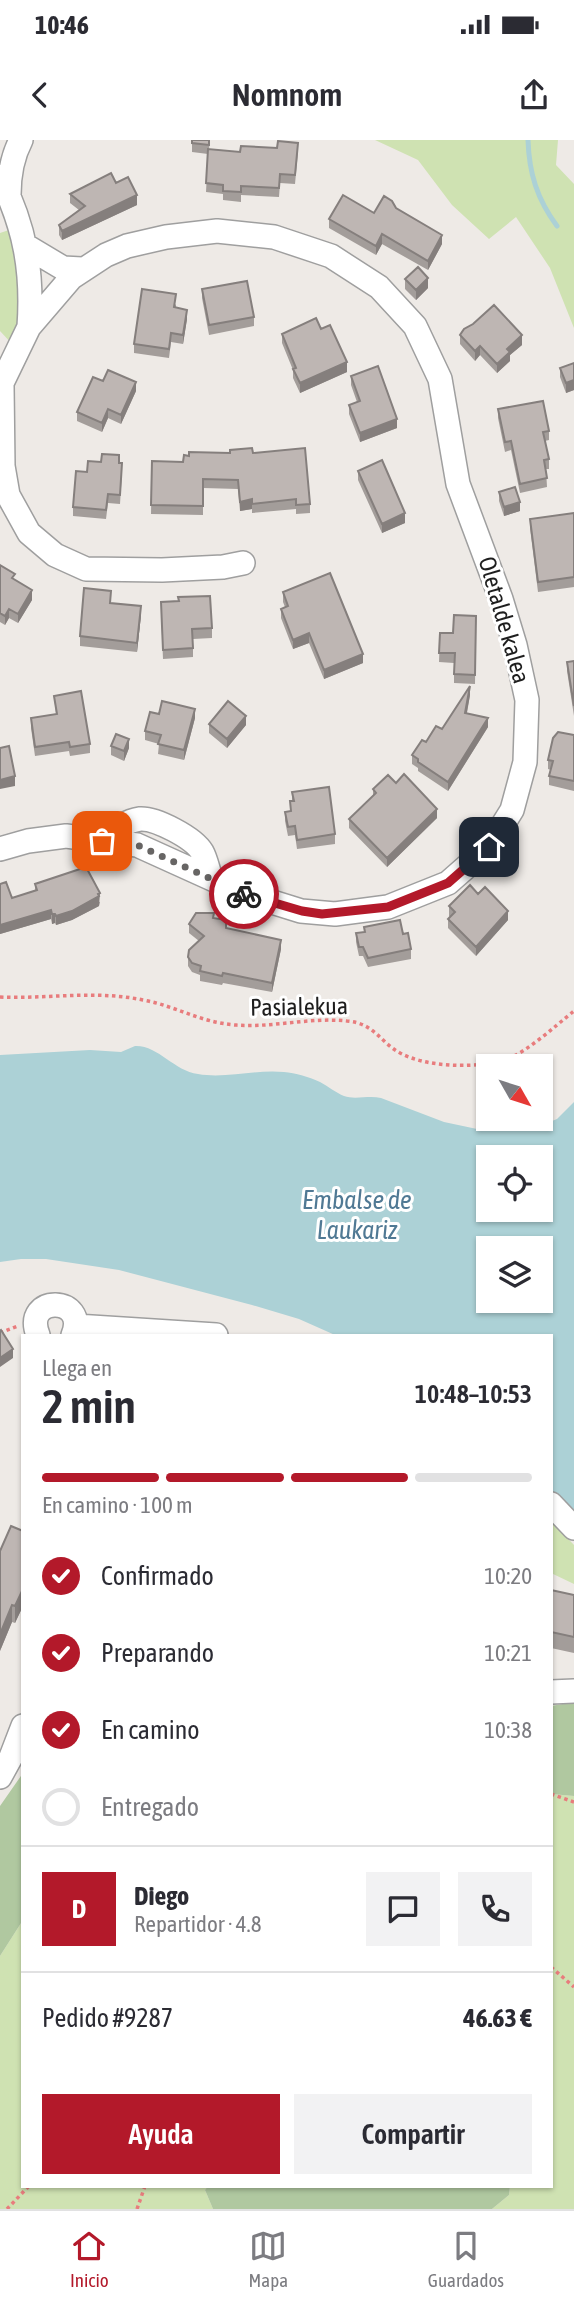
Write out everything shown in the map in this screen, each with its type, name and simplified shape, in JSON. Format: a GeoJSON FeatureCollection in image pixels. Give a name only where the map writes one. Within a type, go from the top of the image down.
{"type":"FeatureCollection","features":[{"type":"Feature","properties":{"kind":"street","name":"Oletalde kalea"},"geometry":{"type":"LineString","coordinates":[[9,163],[26,246],[31,296],[29,327]]}},
{"type":"Feature","properties":{"kind":"street","name":"Oletalde kalea"},"geometry":{"type":"LineString","coordinates":[[0,849],[28,841],[66,836],[137,845],[243,893],[302,911],[335,914],[388,907],[448,883],[489,847],[512,810],[526,762],[527,700],[518,656],[486,555],[458,484],[440,379],[415,326],[379,287],[331,256],[274,237],[217,231],[166,237],[127,246],[71,278],[29,327],[1,386]]}},
{"type":"Feature","properties":{"kind":"street"},"geometry":{"type":"LineString","coordinates":[[26,246],[63,268],[82,270]]}},
{"type":"Feature","properties":{"kind":"street"},"geometry":{"type":"LineString","coordinates":[[1,386],[1,464],[8,495],[29,533],[55,555],[86,569],[162,570],[223,567],[243,563]]}},
{"type":"Feature","properties":{"kind":"street"},"geometry":{"type":"LineString","coordinates":[[38,1334],[36,1318],[42,1309],[51,1305],[68,1309],[74,1317],[74,1331],[180,1334]]}},
{"type":"Feature","properties":{"kind":"street"},"geometry":{"type":"LineString","coordinates":[[553,1506],[574,1528]]}},
{"type":"Feature","properties":{"kind":"street"},"geometry":{"type":"LineString","coordinates":[[553,1692],[574,1691]]}},
{"type":"Feature","properties":{"kind":"street"},"geometry":{"type":"LineString","coordinates":[[0,1777],[21,1731]]}},
{"type":"Feature","properties":{"kind":"path","name":"Pasialekua"},"geometry":{"type":"LineString","coordinates":[[0,998],[113,995],[146,1000],[209,1022],[239,1026],[347,1021],[369,1026],[400,1053],[427,1062],[457,1065],[498,1063],[533,1044],[574,1011]]}},
{"type":"Feature","properties":{"kind":"path"},"geometry":{"type":"LineString","coordinates":[[553,1795],[574,1802]]}},
{"type":"Feature","properties":{"kind":"path"},"geometry":{"type":"LineString","coordinates":[[553,1969],[574,1987]]}},
{"type":"Feature","properties":{"kind":"path"},"geometry":{"type":"LineString","coordinates":[[8,2209],[27,2188]]}},
{"type":"Feature","properties":{"kind":"path"},"geometry":{"type":"LineString","coordinates":[[137,2209],[144,2188]]}},
{"type":"Feature","properties":{"kind":"green space"},"geometry":{"type":"Polygon","coordinates":[[[375,140],[558,140],[556,165],[574,184],[574,328],[550,268],[516,217],[489,239],[452,205],[418,160],[375,140]]]}},
{"type":"Feature","properties":{"kind":"green space"},"geometry":{"type":"Polygon","coordinates":[[[15,228],[24,302],[13,345],[0,331],[0,233],[15,228]]]}},
{"type":"Feature","properties":{"kind":"green space"},"geometry":{"type":"Polygon","coordinates":[[[553,1523],[574,1545],[574,1584],[553,1574],[553,1523]]]}},
{"type":"Feature","properties":{"kind":"green space"},"geometry":{"type":"Polygon","coordinates":[[[574,1702],[574,1796],[553,1794],[553,1706],[574,1702]]]}},
{"type":"Feature","properties":{"kind":"green space"},"geometry":{"type":"Polygon","coordinates":[[[21,1776],[21,1923],[0,1956],[0,1806],[21,1776]]]}},
{"type":"Feature","properties":{"kind":"green space"},"geometry":{"type":"Polygon","coordinates":[[[553,1794],[574,1796],[574,2209],[492,2209],[509,2195],[510,2188],[553,2188],[553,1794]]]}},
{"type":"Feature","properties":{"kind":"green space"},"geometry":{"type":"Polygon","coordinates":[[[21,1923],[21,2188],[206,2188],[213,2209],[0,2209],[0,1956],[21,1923]]]}},
{"type":"Feature","properties":{"kind":"green space"},"geometry":{"type":"Polygon","coordinates":[[[510,2188],[509,2195],[492,2209],[213,2209],[205,2190],[510,2188]]]}},
{"type":"Feature","properties":{"kind":"water","name":"Embalse de Laukariz"},"geometry":{"type":"Polygon","coordinates":[[[135,1046],[143,1047],[189,1072],[209,1075],[273,1071],[298,1074],[312,1078],[344,1096],[381,1098],[476,1131],[553,1131],[553,1121],[574,1102],[574,1514],[553,1492],[553,1334],[333,1334],[299,1319],[119,1270],[46,1259],[0,1262],[0,1055],[90,1050],[121,1052],[135,1046]]]}},
{"type":"Feature","properties":{"kind":"building"},"geometry":{"type":"Polygon","coordinates":[[[192,140],[209,140],[209,145],[192,143],[192,140]]]}},
{"type":"Feature","properties":{"kind":"building"},"geometry":{"type":"Polygon","coordinates":[[[278,141],[298,143],[295,175],[280,174],[279,188],[241,186],[241,192],[223,191],[223,185],[206,183],[208,149],[240,152],[241,146],[277,148],[278,141]]]}},
{"type":"Feature","properties":{"kind":"building"},"geometry":{"type":"Polygon","coordinates":[[[111,173],[116,183],[128,177],[137,195],[62,231],[59,225],[85,206],[70,194],[111,173]]]}},
{"type":"Feature","properties":{"kind":"building"},"geometry":{"type":"Polygon","coordinates":[[[343,195],[374,213],[384,196],[392,201],[396,208],[442,235],[428,261],[382,234],[376,246],[329,219],[343,195]]]}},
{"type":"Feature","properties":{"kind":"building"},"geometry":{"type":"Polygon","coordinates":[[[418,267],[428,278],[416,290],[405,279],[418,267]]]}},
{"type":"Feature","properties":{"kind":"building"},"geometry":{"type":"Polygon","coordinates":[[[247,281],[254,317],[209,325],[202,289],[247,281]]]}},
{"type":"Feature","properties":{"kind":"building"},"geometry":{"type":"Polygon","coordinates":[[[142,289],[176,294],[174,307],[187,310],[183,335],[171,333],[169,349],[134,344],[142,289]]]}},
{"type":"Feature","properties":{"kind":"building"},"geometry":{"type":"Polygon","coordinates":[[[494,305],[522,335],[507,349],[510,352],[497,364],[480,346],[475,351],[460,335],[494,305]]]}},
{"type":"Feature","properties":{"kind":"building"},"geometry":{"type":"Polygon","coordinates":[[[316,318],[321,329],[330,325],[347,362],[300,383],[282,334],[316,318]]]}},
{"type":"Feature","properties":{"kind":"building"},"geometry":{"type":"Polygon","coordinates":[[[574,363],[574,380],[566,383],[560,368],[574,363]]]}},
{"type":"Feature","properties":{"kind":"building"},"geometry":{"type":"Polygon","coordinates":[[[378,366],[397,419],[360,433],[349,405],[360,401],[351,376],[378,366]]]}},
{"type":"Feature","properties":{"kind":"building"},"geometry":{"type":"Polygon","coordinates":[[[108,370],[136,382],[121,415],[108,409],[102,423],[77,412],[93,377],[103,381],[108,370]]]}},
{"type":"Feature","properties":{"kind":"building"},"geometry":{"type":"Polygon","coordinates":[[[543,401],[549,431],[543,432],[549,459],[544,460],[547,478],[520,484],[511,441],[505,442],[498,409],[543,401]]]}},
{"type":"Feature","properties":{"kind":"building"},"geometry":{"type":"Polygon","coordinates":[[[252,448],[253,453],[305,448],[310,504],[296,505],[296,499],[252,504],[252,499],[240,502],[238,480],[203,479],[203,506],[151,505],[152,461],[183,462],[184,455],[189,456],[189,452],[230,453],[230,450],[252,448]]]}},
{"type":"Feature","properties":{"kind":"building"},"geometry":{"type":"Polygon","coordinates":[[[102,454],[119,455],[119,463],[122,463],[120,495],[108,494],[106,510],[73,507],[76,471],[87,472],[88,461],[101,462],[102,454]]]}},
{"type":"Feature","properties":{"kind":"building"},"geometry":{"type":"Polygon","coordinates":[[[382,460],[405,513],[382,524],[358,471],[382,460]]]}},
{"type":"Feature","properties":{"kind":"building"},"geometry":{"type":"Polygon","coordinates":[[[515,487],[520,502],[504,507],[499,492],[515,487]]]}},
{"type":"Feature","properties":{"kind":"building"},"geometry":{"type":"Polygon","coordinates":[[[574,513],[574,577],[538,582],[530,519],[574,513]]]}},
{"type":"Feature","properties":{"kind":"building"},"geometry":{"type":"Polygon","coordinates":[[[0,565],[15,574],[12,578],[32,590],[18,614],[9,609],[5,616],[0,613],[0,565]]]}},
{"type":"Feature","properties":{"kind":"building"},"geometry":{"type":"Polygon","coordinates":[[[330,573],[363,654],[324,670],[309,633],[293,640],[281,609],[288,606],[283,592],[330,573]]]}},
{"type":"Feature","properties":{"kind":"building"},"geometry":{"type":"Polygon","coordinates":[[[84,588],[111,591],[110,603],[141,606],[137,643],[80,636],[84,588]]]}},
{"type":"Feature","properties":{"kind":"building"},"geometry":{"type":"Polygon","coordinates":[[[210,596],[212,628],[192,629],[193,648],[163,650],[161,602],[179,601],[178,597],[210,596]]]}},
{"type":"Feature","properties":{"kind":"building"},"geometry":{"type":"Polygon","coordinates":[[[454,615],[476,616],[475,675],[454,674],[455,653],[439,653],[440,633],[453,633],[454,615]]]}},
{"type":"Feature","properties":{"kind":"building"},"geometry":{"type":"Polygon","coordinates":[[[574,661],[574,706],[567,662],[574,661]]]}},
{"type":"Feature","properties":{"kind":"building"},"geometry":{"type":"Polygon","coordinates":[[[470,686],[465,713],[488,718],[448,782],[412,755],[422,740],[426,742],[436,726],[442,729],[470,686]]]}},
{"type":"Feature","properties":{"kind":"building"},"geometry":{"type":"Polygon","coordinates":[[[81,691],[90,744],[70,747],[69,742],[35,747],[31,718],[57,714],[54,696],[81,691]]]}},
{"type":"Feature","properties":{"kind":"building"},"geometry":{"type":"Polygon","coordinates":[[[162,701],[195,709],[184,750],[158,744],[161,735],[145,731],[150,712],[159,714],[162,701]]]}},
{"type":"Feature","properties":{"kind":"building"},"geometry":{"type":"Polygon","coordinates":[[[228,701],[246,716],[227,739],[209,724],[228,701]]]}},
{"type":"Feature","properties":{"kind":"building"},"geometry":{"type":"Polygon","coordinates":[[[558,732],[574,735],[574,781],[549,776],[553,761],[548,760],[553,738],[558,732]]]}},
{"type":"Feature","properties":{"kind":"building"},"geometry":{"type":"Polygon","coordinates":[[[116,734],[129,739],[124,751],[111,746],[116,734]]]}},
{"type":"Feature","properties":{"kind":"building"},"geometry":{"type":"Polygon","coordinates":[[[9,746],[15,776],[0,780],[0,748],[9,746]]]}},
{"type":"Feature","properties":{"kind":"building"},"geometry":{"type":"Polygon","coordinates":[[[404,774],[437,809],[387,858],[349,819],[376,793],[373,789],[388,775],[396,783],[404,774]]]}},
{"type":"Feature","properties":{"kind":"building"},"geometry":{"type":"Polygon","coordinates":[[[329,787],[335,834],[297,840],[295,826],[288,827],[285,812],[291,811],[290,801],[294,801],[292,792],[329,787]]]}},
{"type":"Feature","properties":{"kind":"building"},"geometry":{"type":"Polygon","coordinates":[[[86,867],[100,893],[99,896],[72,911],[56,916],[51,910],[0,925],[0,884],[6,882],[12,898],[37,890],[35,884],[86,867]]]}},
{"type":"Feature","properties":{"kind":"building"},"geometry":{"type":"Polygon","coordinates":[[[470,885],[478,894],[485,887],[508,911],[476,947],[448,919],[455,912],[449,906],[470,885]]]}},
{"type":"Feature","properties":{"kind":"building"},"geometry":{"type":"Polygon","coordinates":[[[196,913],[214,913],[213,918],[226,920],[226,928],[281,940],[272,983],[200,971],[201,966],[192,963],[188,957],[189,950],[204,936],[189,924],[196,913]]]}},
{"type":"Feature","properties":{"kind":"building"},"geometry":{"type":"Polygon","coordinates":[[[400,920],[403,934],[408,933],[411,949],[368,958],[363,947],[359,947],[356,933],[365,932],[364,927],[400,920]]]}},
{"type":"Feature","properties":{"kind":"building"},"geometry":{"type":"Polygon","coordinates":[[[0,1331],[13,1349],[0,1358],[0,1331]]]}},
{"type":"Feature","properties":{"kind":"building"},"geometry":{"type":"Polygon","coordinates":[[[11,1526],[21,1530],[21,1593],[15,1606],[12,1605],[0,1634],[0,1551],[11,1526]]]}},
{"type":"Feature","properties":{"kind":"building"},"geometry":{"type":"Polygon","coordinates":[[[553,1590],[574,1595],[574,1637],[553,1632],[553,1590]]]}},
{"type":"Feature","properties":{"kind":"waterway"},"geometry":{"type":"LineString","coordinates":[[528,140],[535,185],[557,226]]}},
{"type":"Feature","properties":{"kind":"way so far"},"geometry":{"type":"LineString","coordinates":[[102,841],[137,845],[244,894]]}},
{"type":"Feature","properties":{"kind":"route"},"geometry":{"type":"LineString","coordinates":[[244,894],[322,914],[388,907],[448,883],[489,847]]}}]}
